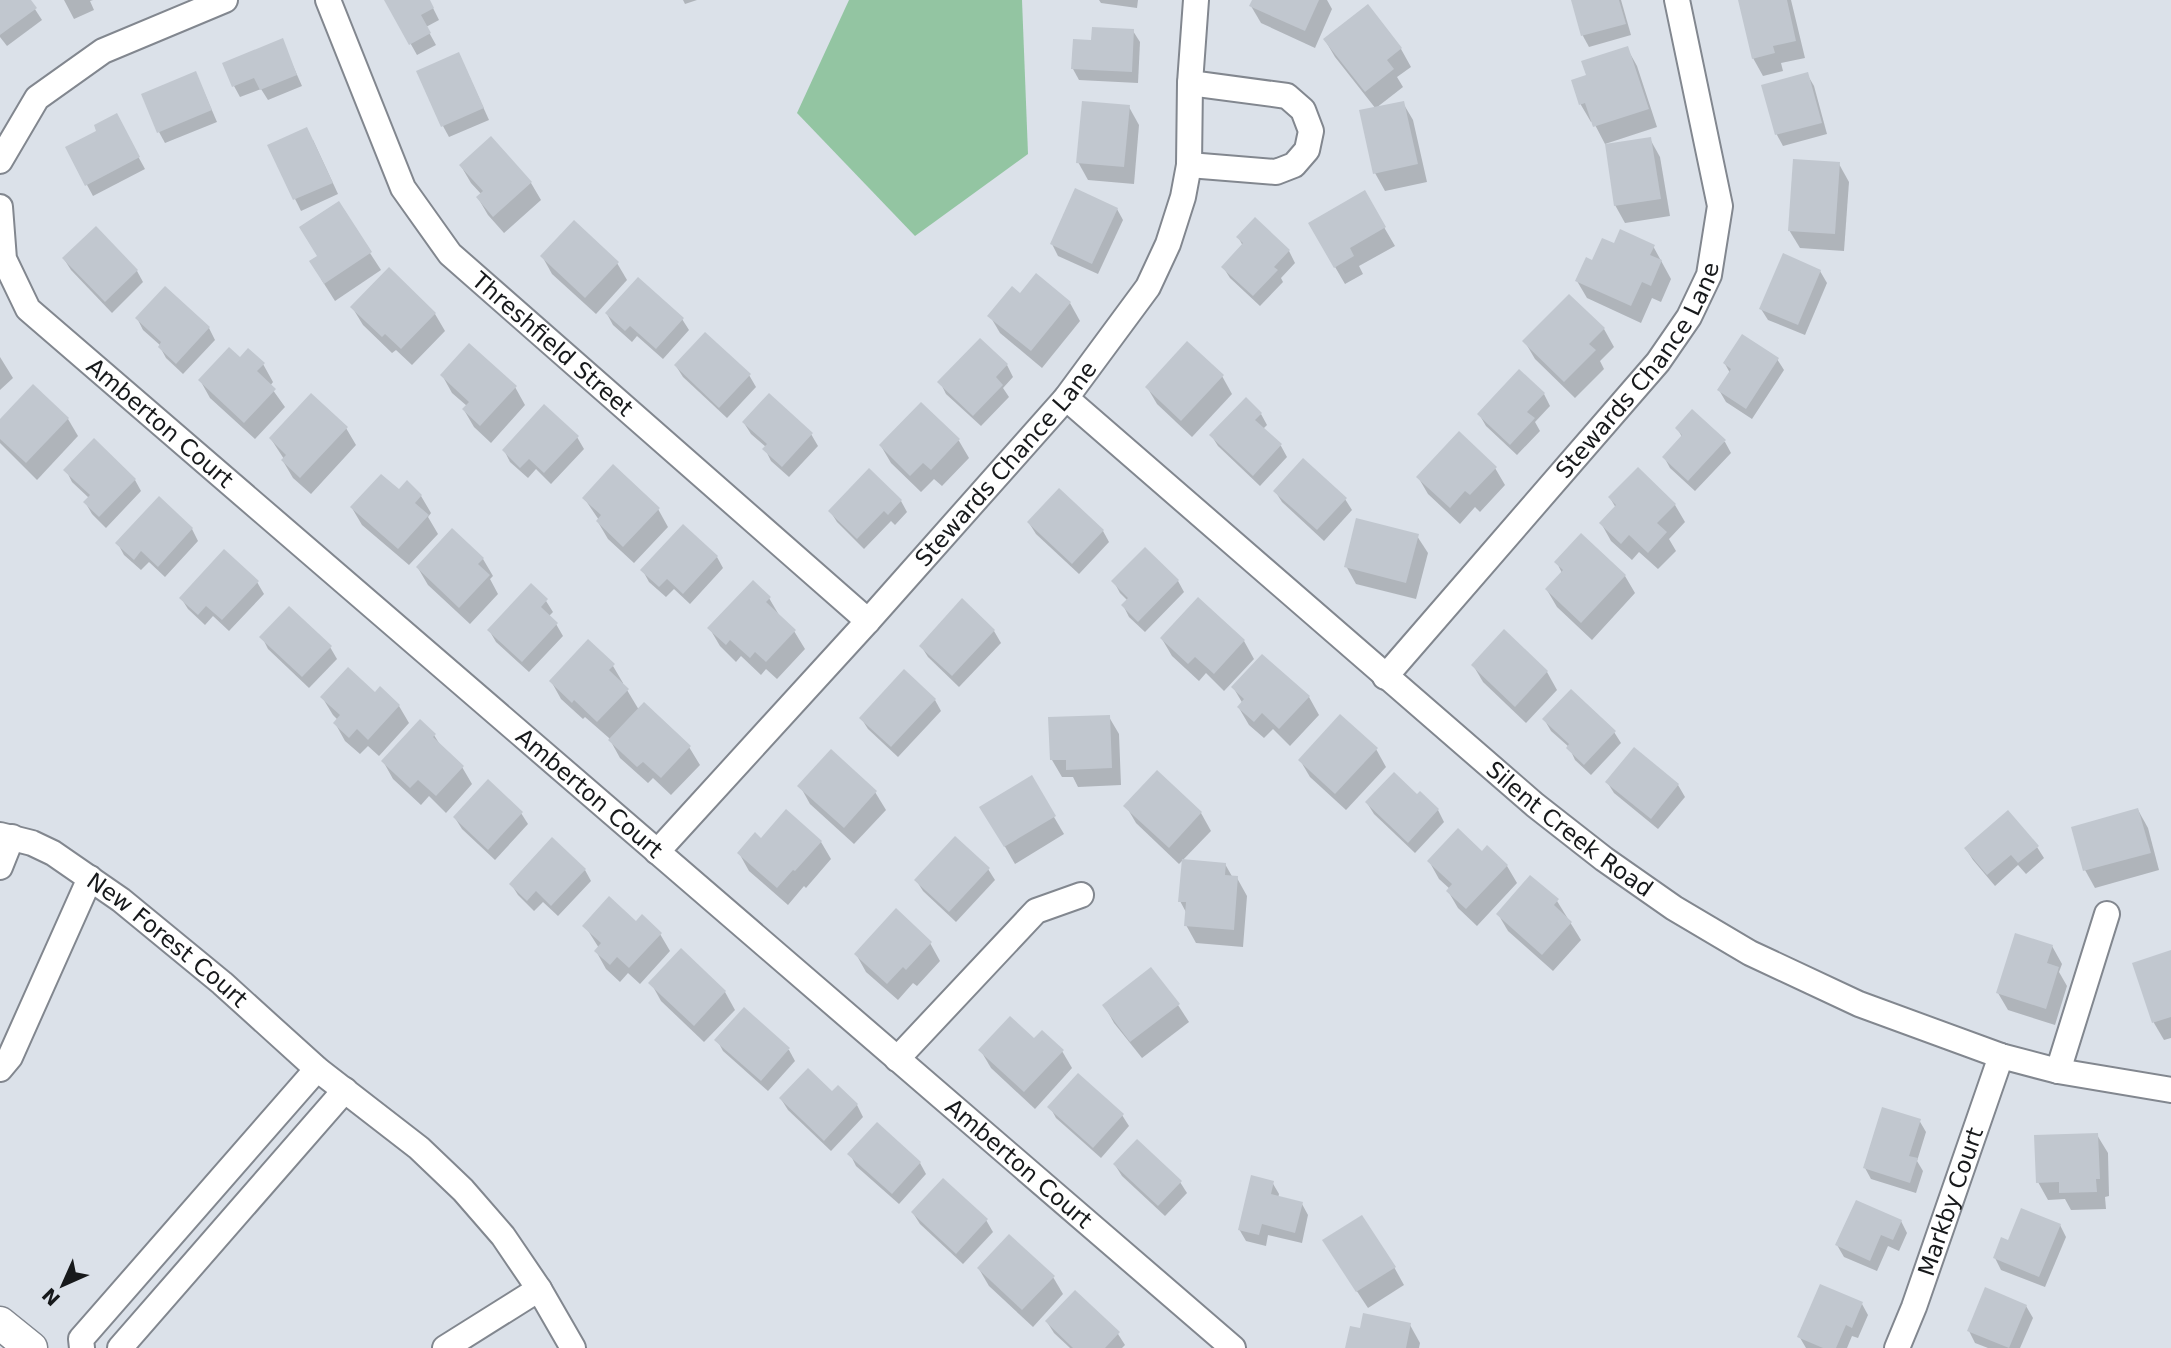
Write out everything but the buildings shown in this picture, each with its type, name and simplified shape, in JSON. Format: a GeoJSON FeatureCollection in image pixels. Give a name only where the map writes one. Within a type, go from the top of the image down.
{"type":"FeatureCollection","features":[{"type":"Feature","properties":{"kind":"street"},"geometry":{"type":"LineString","coordinates":[[0,161],[37,98],[103,51],[225,0]]}},
{"type":"Feature","properties":{"kind":"street","name":"Threshfield Street"},"geometry":{"type":"LineString","coordinates":[[328,0],[404,188],[450,254],[868,621]]}},
{"type":"Feature","properties":{"kind":"street","name":"Stewards Chance Lane"},"geometry":{"type":"LineString","coordinates":[[657,852],[868,621],[1066,398],[1148,287],[1168,244],[1184,197],[1189,166],[1190,83],[1196,0]]}},
{"type":"Feature","properties":{"kind":"street","name":"Stewards Chance Lane"},"geometry":{"type":"LineString","coordinates":[[1385,677],[1658,362],[1689,317],[1709,275],[1720,206],[1677,0]]}},
{"type":"Feature","properties":{"kind":"street"},"geometry":{"type":"LineString","coordinates":[[1189,166],[1276,172],[1294,165],[1307,150],[1311,131],[1303,110],[1287,96],[1190,83]]}},
{"type":"Feature","properties":{"kind":"street","name":"Amberton Court"},"geometry":{"type":"LineString","coordinates":[[0,207],[4,259],[28,309],[1233,1348]]}},
{"type":"Feature","properties":{"kind":"street","name":"Silent Creek Road"},"geometry":{"type":"LineString","coordinates":[[1066,398],[1535,805],[1604,859],[1674,908],[1750,953],[1860,1004],[2001,1056],[2058,1071],[2171,1090]]}},
{"type":"Feature","properties":{"kind":"street"},"geometry":{"type":"LineString","coordinates":[[0,867],[6,836]]}},
{"type":"Feature","properties":{"kind":"street","name":"New Forest Court"},"geometry":{"type":"LineString","coordinates":[[6,836],[32,843],[53,853],[149,921],[317,1069],[419,1148],[463,1190],[503,1236],[573,1348]]}},
{"type":"Feature","properties":{"kind":"street"},"geometry":{"type":"LineString","coordinates":[[0,1069],[10,1057],[90,878]]}},
{"type":"Feature","properties":{"kind":"street"},"geometry":{"type":"LineString","coordinates":[[897,1059],[1036,911],[1081,895]]}},
{"type":"Feature","properties":{"kind":"street"},"geometry":{"type":"LineString","coordinates":[[2058,1071],[2107,914]]}},
{"type":"Feature","properties":{"kind":"street","name":"Markby Court"},"geometry":{"type":"LineString","coordinates":[[1897,1348],[1914,1307],[2001,1056]]}},
{"type":"Feature","properties":{"kind":"street"},"geometry":{"type":"LineString","coordinates":[[82,1348],[81,1339],[317,1069]]}},
{"type":"Feature","properties":{"kind":"street"},"geometry":{"type":"LineString","coordinates":[[120,1348],[345,1090]]}},
{"type":"Feature","properties":{"kind":"street"},"geometry":{"type":"LineString","coordinates":[[445,1348],[538,1289]]}},
{"type":"Feature","properties":{"kind":"street"},"geometry":{"type":"LineString","coordinates":[[0,1323],[31,1348]]}},
{"type":"Feature","properties":{"kind":"green space"},"geometry":{"type":"Polygon","coordinates":[[[849,0],[1022,0],[1028,154],[915,236],[797,113],[849,0]]]}}]}
